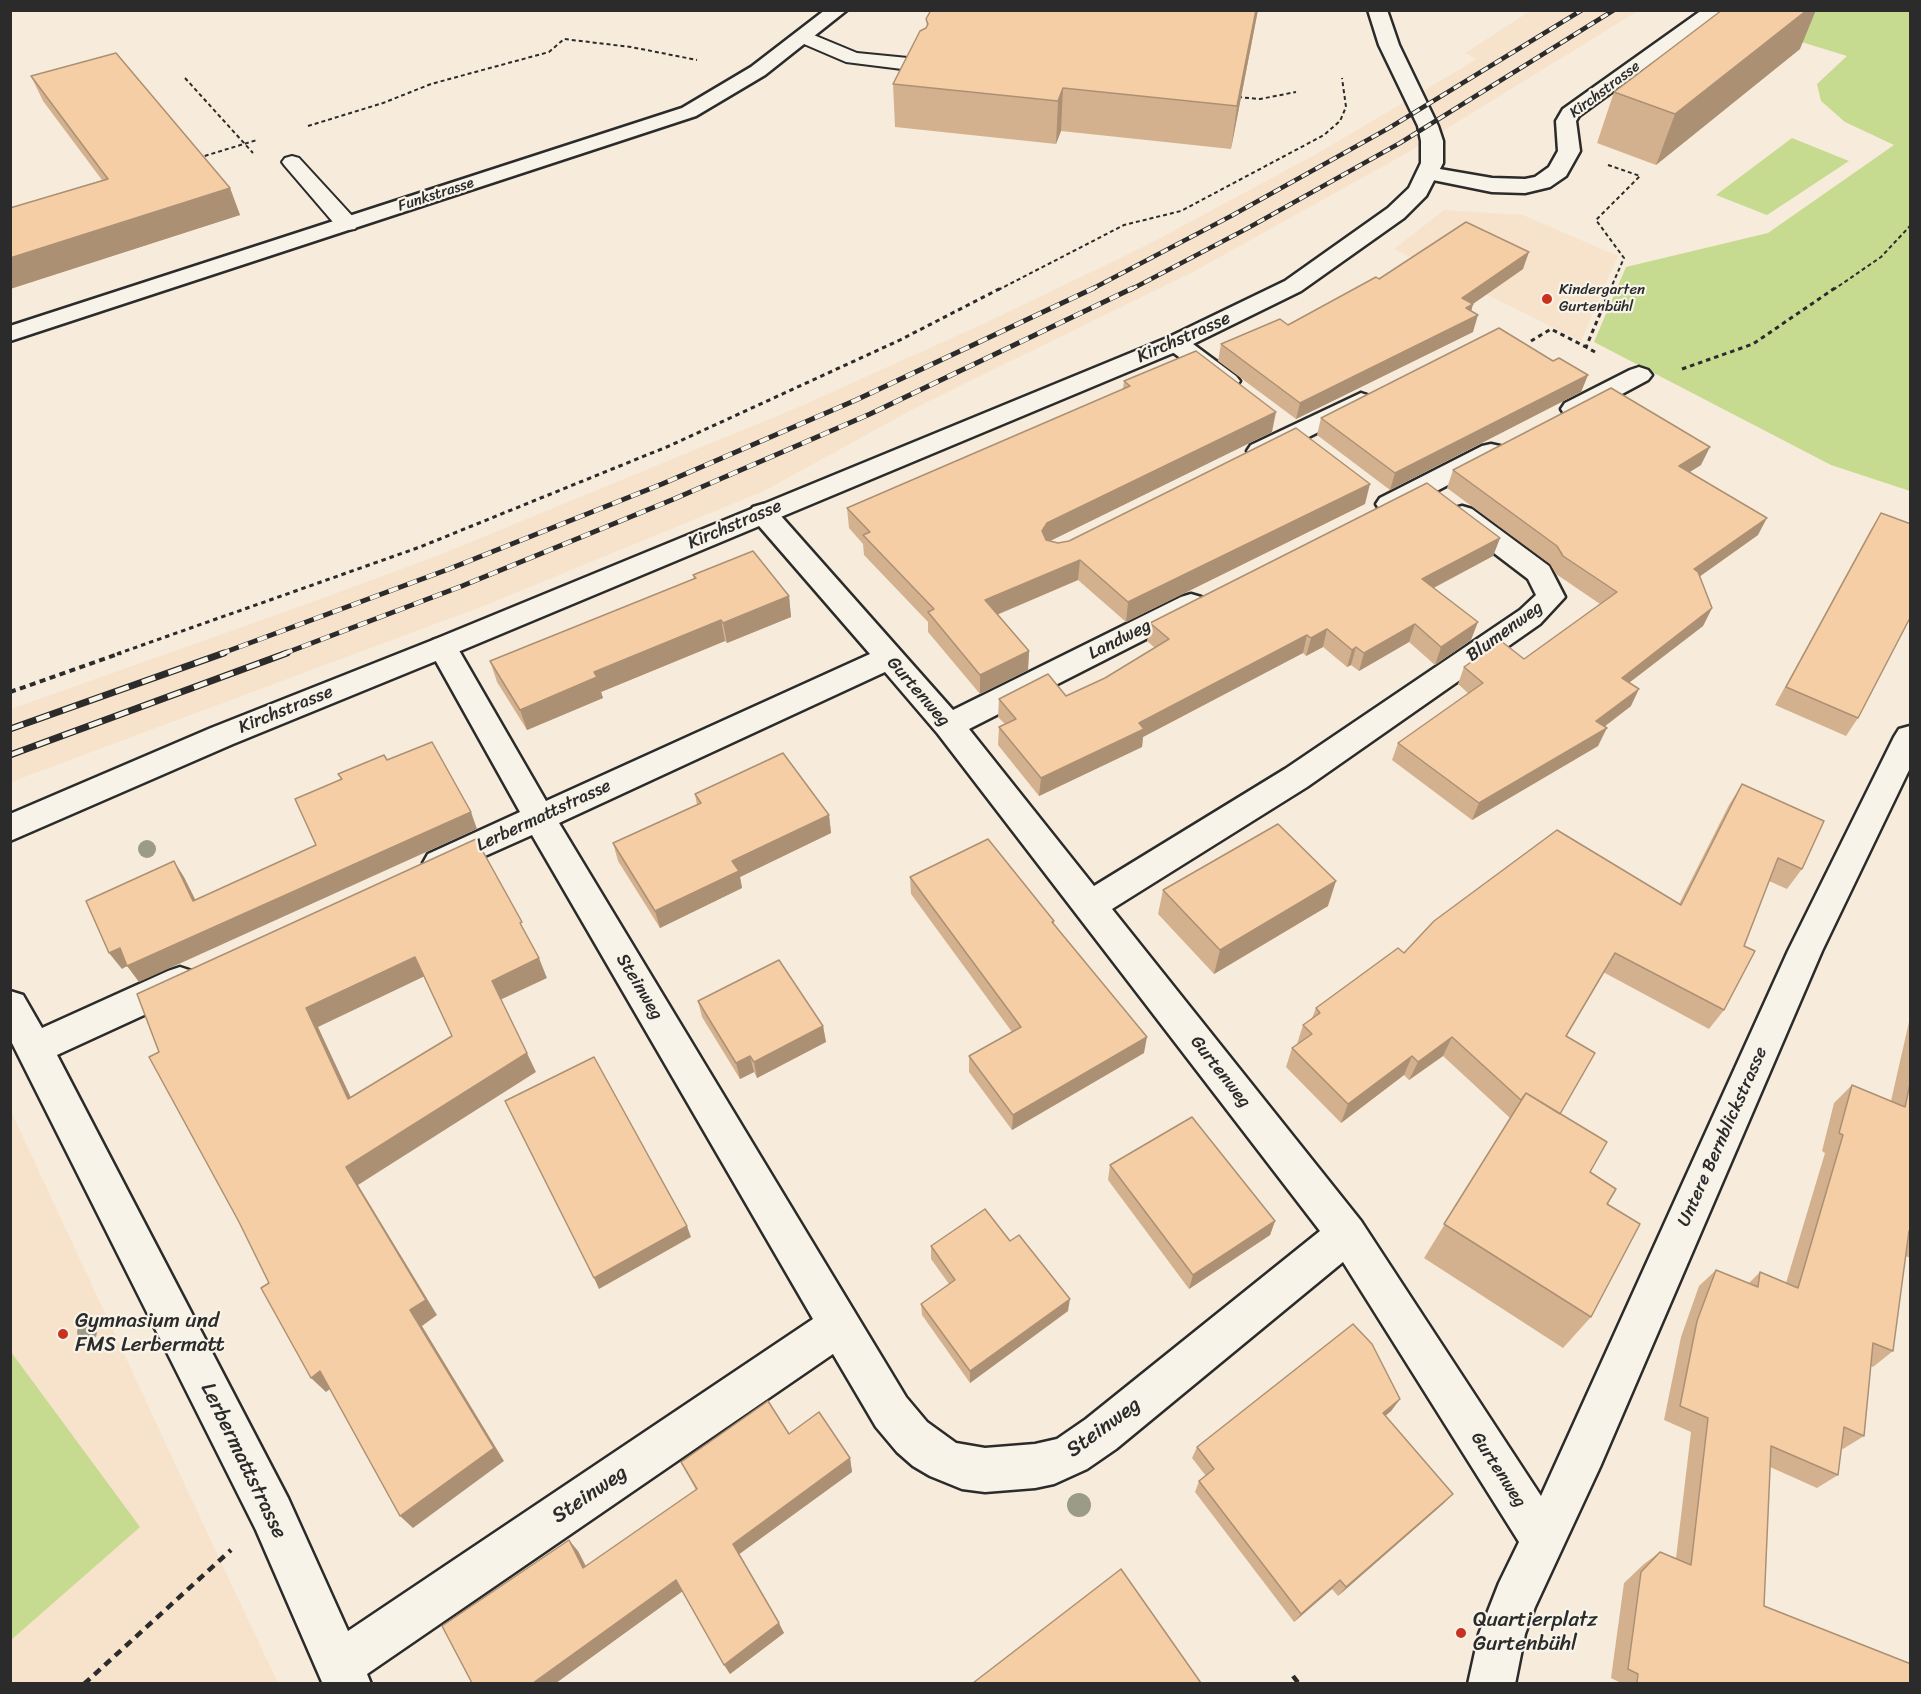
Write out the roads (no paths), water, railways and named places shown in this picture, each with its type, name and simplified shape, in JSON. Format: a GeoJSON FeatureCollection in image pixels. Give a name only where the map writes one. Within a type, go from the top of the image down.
{"type":"FeatureCollection","features":[{"type":"Feature","properties":{"kind":"street","name":"Funkstrasse"},"geometry":{"type":"LineString","coordinates":[[10,334],[689,112],[758,71],[838,10]]}},
{"type":"Feature","properties":{"kind":"street","name":"Kirchstrasse"},"geometry":{"type":"LineString","coordinates":[[10,828],[222,736],[443,647],[1176,343],[1293,286],[1351,247],[1405,205],[1418,191],[1428,173],[1433,152],[1428,126],[1389,45],[1377,10]]}},
{"type":"Feature","properties":{"kind":"street","name":"Kirchstrasse"},"geometry":{"type":"LineString","coordinates":[[1428,173],[1491,185],[1525,186],[1542,182],[1558,171],[1569,151],[1566,121],[1570,113],[1712,12]]}},
{"type":"Feature","properties":{"kind":"street"},"geometry":{"type":"LineString","coordinates":[[1176,343],[1243,393]]}},
{"type":"Feature","properties":{"kind":"street"},"geometry":{"type":"LineString","coordinates":[[1557,418],[1640,375]]}},
{"type":"Feature","properties":{"kind":"street"},"geometry":{"type":"LineString","coordinates":[[1243,460],[1378,392]]}},
{"type":"Feature","properties":{"kind":"street"},"geometry":{"type":"LineString","coordinates":[[1374,503],[1424,487],[1516,439]]}},
{"type":"Feature","properties":{"kind":"street","name":"Blumenweg"},"geometry":{"type":"LineString","coordinates":[[1089,906],[1296,778],[1530,617],[1551,597],[1539,573],[1424,487]]}},
{"type":"Feature","properties":{"kind":"street","name":"Gurtenweg"},"geometry":{"type":"LineString","coordinates":[[763,513],[949,726],[1347,1233],[1543,1539]]}},
{"type":"Feature","properties":{"kind":"street","name":"Landweg"},"geometry":{"type":"LineString","coordinates":[[949,726],[1216,591]]}},
{"type":"Feature","properties":{"kind":"street","name":"Steinweg"},"geometry":{"type":"LineString","coordinates":[[443,647],[539,818],[891,1412],[912,1437],[928,1451],[945,1461],[984,1470],[1035,1466],[1054,1462],[1072,1454],[1101,1434],[1347,1233]]}},
{"type":"Feature","properties":{"kind":"street","name":"Lerbermattstrasse"},"geometry":{"type":"LineString","coordinates":[[410,877],[889,658]]}},
{"type":"Feature","properties":{"kind":"street","name":"Untere Bernblickstrasse"},"geometry":{"type":"LineString","coordinates":[[1543,1539],[1585,1452],[1805,951],[1911,737]]}},
{"type":"Feature","properties":{"kind":"street"},"geometry":{"type":"LineString","coordinates":[[35,1048],[206,970]]}},
{"type":"Feature","properties":{"kind":"street","name":"Lerbermattstrasse"},"geometry":{"type":"LineString","coordinates":[[10,1006],[35,1048],[272,1514],[344,1674]]}},
{"type":"Feature","properties":{"kind":"street","name":"Steinweg"},"geometry":{"type":"LineString","coordinates":[[344,1674],[840,1324]]}},
{"type":"Feature","properties":{"kind":"street"},"geometry":{"type":"LineString","coordinates":[[1491,1683],[1502,1634],[1515,1599],[1543,1539]]}},
{"type":"Feature","properties":{"kind":"lane"},"geometry":{"type":"LineString","coordinates":[[804,37],[854,58],[918,65]]}},
{"type":"Feature","properties":{"kind":"lane"},"geometry":{"type":"LineString","coordinates":[[292,162],[347,224]]}},
{"type":"Feature","properties":{"kind":"railway"},"geometry":{"type":"LineString","coordinates":[[1092,289],[1231,216],[1389,128],[1582,10]]}},
{"type":"Feature","properties":{"kind":"railway"},"geometry":{"type":"LineString","coordinates":[[1130,290],[1248,228],[1400,143],[1614,10]]}},
{"type":"Feature","properties":{"kind":"railway"},"geometry":{"type":"LineString","coordinates":[[283,654],[462,586],[674,499],[870,414],[1133,288]]}},
{"type":"Feature","properties":{"kind":"railway"},"geometry":{"type":"LineString","coordinates":[[220,654],[449,569],[662,484],[856,400],[1092,289]]}},
{"type":"Feature","properties":{"kind":"railway"},"geometry":{"type":"LineString","coordinates":[[10,729],[224,653]]}},
{"type":"Feature","properties":{"kind":"railway"},"geometry":{"type":"LineString","coordinates":[[10,755],[287,653]]}},
{"type":"Feature","properties":{"kind":"place","name":"Kindergarten Gurtenbühl"},"geometry":{"type":"Point","coordinates":[1547,299]}},
{"type":"Feature","properties":{"kind":"place","name":"Gymnasium und FMS Lerbermatt"},"geometry":{"type":"Point","coordinates":[63,1334]}},
{"type":"Feature","properties":{"kind":"place","name":"Quartierplatz Gurtenbühl"},"geometry":{"type":"Point","coordinates":[1461,1633]}}]}
